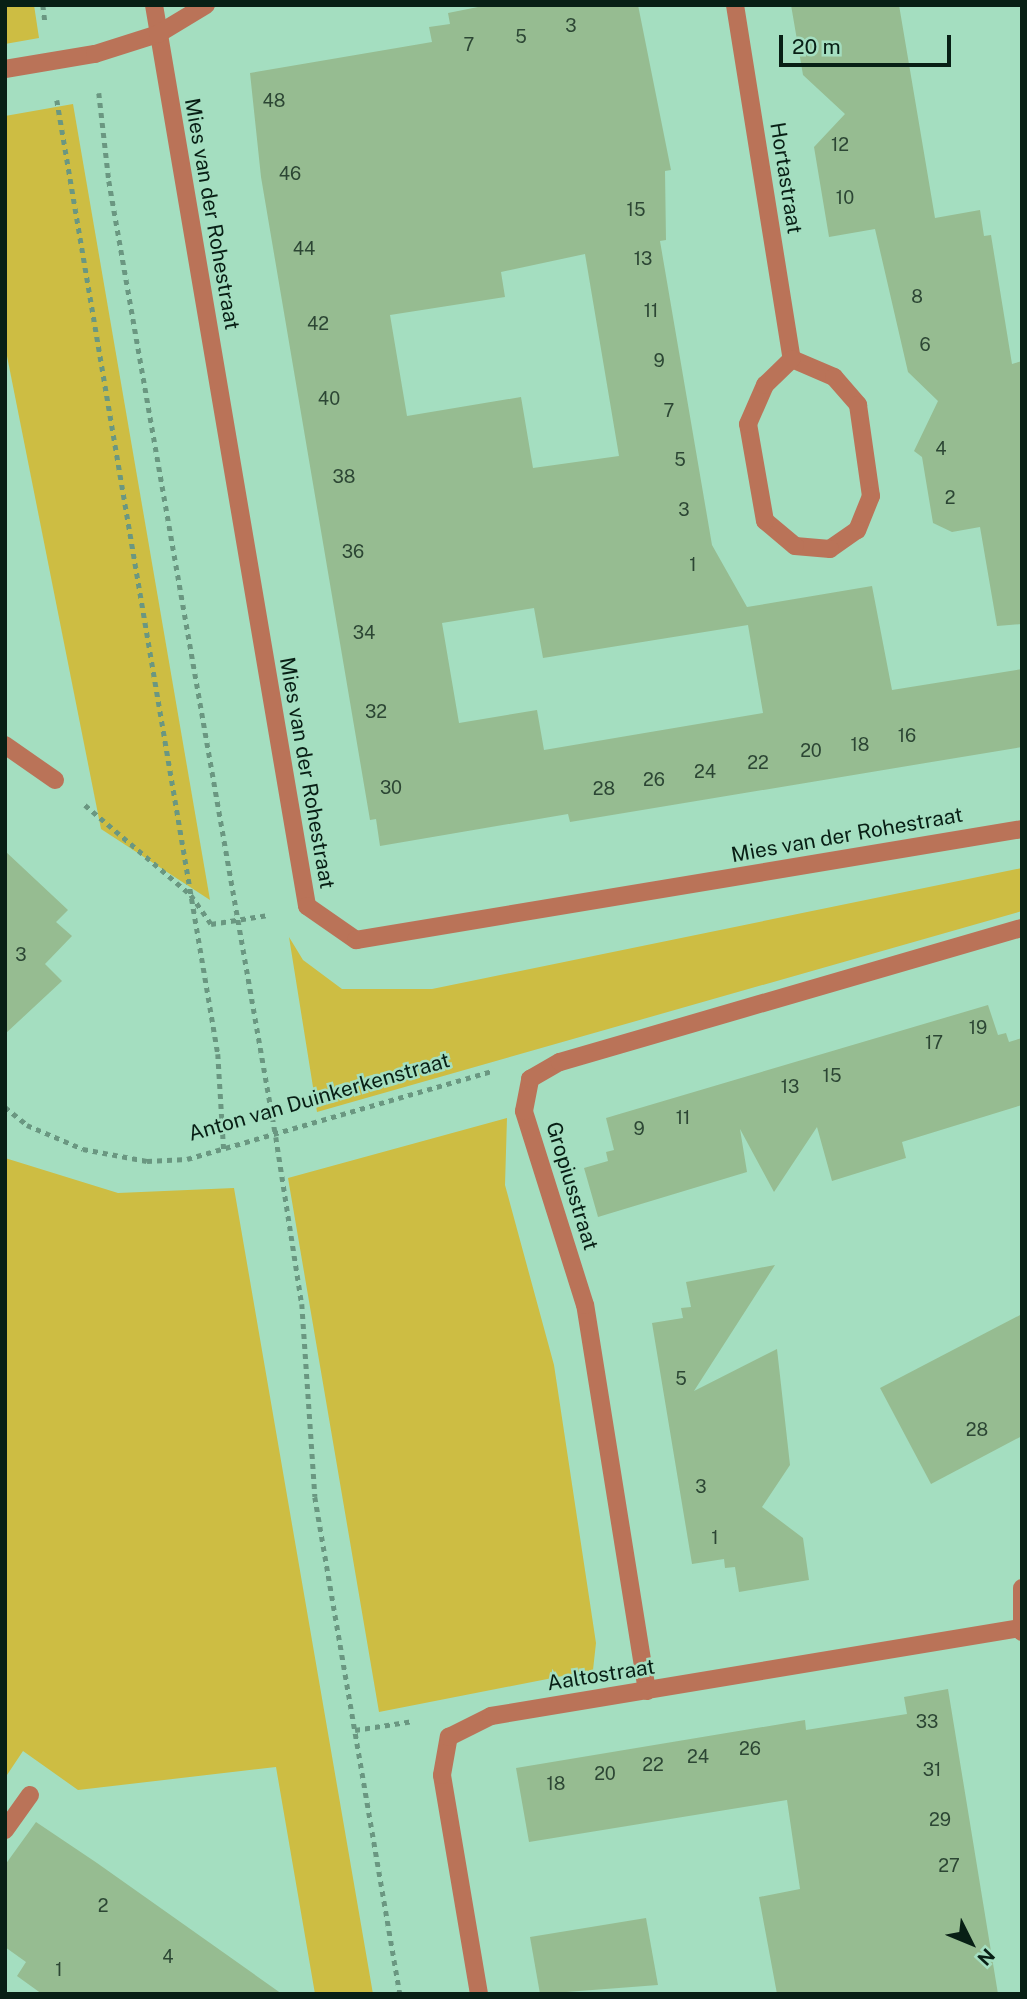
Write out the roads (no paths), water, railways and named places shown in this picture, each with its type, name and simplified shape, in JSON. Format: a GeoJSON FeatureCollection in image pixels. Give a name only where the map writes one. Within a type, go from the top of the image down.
{"type":"FeatureCollection","features":[{"type":"Feature","properties":{"kind":"street","name":"Mies van der Rohestraat"},"geometry":{"type":"LineString","coordinates":[[153,5],[307,906],[356,940],[1022,829]]}},
{"type":"Feature","properties":{"kind":"street"},"geometry":{"type":"LineString","coordinates":[[5,69],[95,54],[158,34],[206,5]]}},
{"type":"Feature","properties":{"kind":"street","name":"Hortastraat"},"geometry":{"type":"LineString","coordinates":[[735,5],[792,359]]}},
{"type":"Feature","properties":{"kind":"street"},"geometry":{"type":"LineString","coordinates":[[792,359],[834,377],[858,405],[871,496],[857,530],[830,549],[795,546],[765,521],[747,424],[765,385],[792,359]]}},
{"type":"Feature","properties":{"kind":"street"},"geometry":{"type":"LineString","coordinates":[[5,746],[55,780]]}},
{"type":"Feature","properties":{"kind":"street","name":"Gropiusstraat"},"geometry":{"type":"LineString","coordinates":[[647,1691],[585,1305],[524,1111],[530,1079],[560,1062],[1022,928]]}},
{"type":"Feature","properties":{"kind":"street"},"geometry":{"type":"LineString","coordinates":[[1021,1630],[1022,1588]]}},
{"type":"Feature","properties":{"kind":"street","name":"Aaltostraat"},"geometry":{"type":"LineString","coordinates":[[479,1994],[442,1775],[449,1737],[491,1716],[1021,1630]]}},
{"type":"Feature","properties":{"kind":"street"},"geometry":{"type":"LineString","coordinates":[[5,1830],[30,1795]]}}]}
